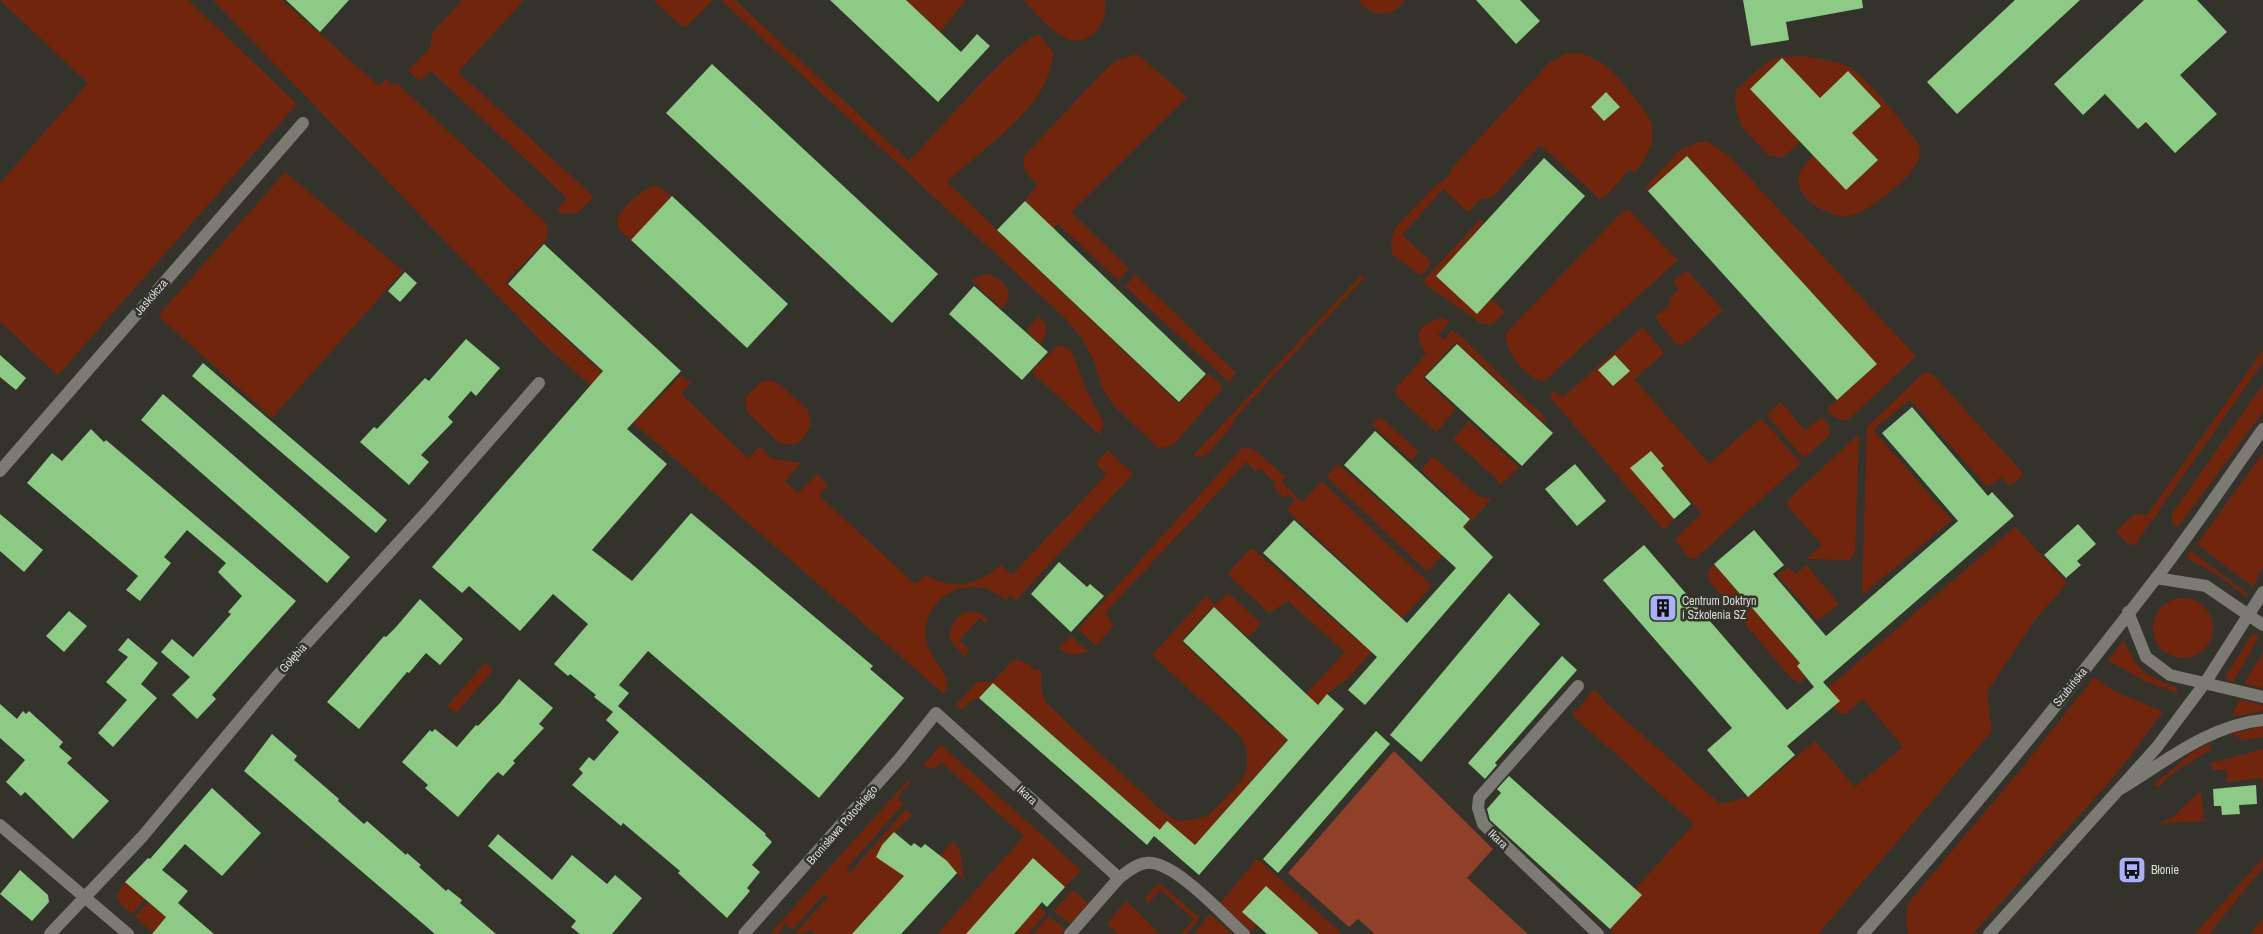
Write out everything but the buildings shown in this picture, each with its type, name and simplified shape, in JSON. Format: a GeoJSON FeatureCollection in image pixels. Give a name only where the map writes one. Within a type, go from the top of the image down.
{"type":"FeatureCollection","features":[{"type":"Feature","properties":{"kind":"street","name":"Jaskółcza"},"geometry":{"type":"LineString","coordinates":[[0,470],[303,123]]}},
{"type":"Feature","properties":{"kind":"street","name":"Gołębia"},"geometry":{"type":"LineString","coordinates":[[50,934],[83,897],[96,886],[142,837],[276,677],[436,502],[539,384]]}},
{"type":"Feature","properties":{"kind":"street","name":"Szubińska"},"geometry":{"type":"LineString","coordinates":[[1863,934],[1901,892],[2041,724],[2156,578],[2263,429]]}},
{"type":"Feature","properties":{"kind":"street"},"geometry":{"type":"LineString","coordinates":[[2156,578],[2206,586],[2218,592],[2263,625]]}},
{"type":"Feature","properties":{"kind":"street"},"geometry":{"type":"LineString","coordinates":[[1989,934],[2158,747],[2205,683],[2263,592]]}},
{"type":"Feature","properties":{"kind":"street"},"geometry":{"type":"LineString","coordinates":[[2128,612],[2146,657],[2170,674],[2263,696]]}},
{"type":"Feature","properties":{"kind":"street","name":"Ikara"},"geometry":{"type":"LineString","coordinates":[[1578,686],[1479,798],[1478,808],[1483,824],[1598,934]]}},
{"type":"Feature","properties":{"kind":"street","name":"Ikara"},"geometry":{"type":"LineString","coordinates":[[936,713],[1119,878]]}},
{"type":"Feature","properties":{"kind":"street","name":"Bronisława Potockiego"},"geometry":{"type":"LineString","coordinates":[[744,934],[894,766],[936,713]]}},
{"type":"Feature","properties":{"kind":"street"},"geometry":{"type":"LineString","coordinates":[[2120,790],[2201,739],[2232,726],[2263,720]]}},
{"type":"Feature","properties":{"kind":"street"},"geometry":{"type":"LineString","coordinates":[[0,825],[128,934]]}},
{"type":"Feature","properties":{"kind":"street"},"geometry":{"type":"LineString","coordinates":[[1070,934],[1119,878],[1132,868],[1146,863],[1163,865],[1179,874],[1244,934]]}},
{"type":"Feature","properties":{"kind":"shaded area"},"geometry":{"type":"Polygon","coordinates":[[[0,0],[188,0],[297,104],[58,375],[0,322],[0,183],[88,83],[0,0]]]}},
{"type":"Feature","properties":{"kind":"shaded area"},"geometry":{"type":"Polygon","coordinates":[[[213,0],[282,0],[379,86],[386,79],[394,86],[397,83],[546,223],[548,231],[546,240],[505,283],[645,412],[681,375],[691,383],[681,394],[748,458],[760,446],[771,458],[801,463],[785,481],[798,493],[817,474],[828,485],[819,496],[915,584],[926,575],[946,583],[965,584],[983,577],[1001,565],[1012,575],[1107,474],[1096,463],[1108,450],[1133,474],[1016,600],[1010,595],[1006,600],[989,590],[970,587],[949,593],[933,608],[928,618],[926,641],[928,649],[947,680],[944,694],[548,348],[213,0]]]}},
{"type":"Feature","properties":{"kind":"shaded area"},"geometry":{"type":"Polygon","coordinates":[[[462,0],[524,0],[458,72],[594,197],[576,214],[561,213],[557,209],[567,198],[431,71],[419,82],[408,70],[430,48],[433,32],[462,0]]]}},
{"type":"Feature","properties":{"kind":"shaded area"},"geometry":{"type":"Polygon","coordinates":[[[653,0],[713,0],[686,27],[679,24],[653,0]]]}},
{"type":"Feature","properties":{"kind":"shaded area"},"geometry":{"type":"Polygon","coordinates":[[[721,0],[735,0],[909,161],[974,90],[1013,52],[1039,35],[1053,52],[1049,72],[1041,91],[1013,125],[947,182],[1179,404],[1209,373],[1220,383],[1222,389],[1174,444],[1158,448],[1113,405],[1102,388],[1094,361],[1081,337],[1064,317],[721,0]]]}},
{"type":"Feature","properties":{"kind":"shaded area"},"geometry":{"type":"Polygon","coordinates":[[[906,0],[966,0],[940,32],[906,0]]]}},
{"type":"Feature","properties":{"kind":"shaded area"},"geometry":{"type":"Polygon","coordinates":[[[1023,0],[1105,0],[1105,13],[1102,22],[1095,32],[1085,39],[1076,40],[1066,38],[1056,32],[1023,0]]]}},
{"type":"Feature","properties":{"kind":"shaded area"},"geometry":{"type":"Polygon","coordinates":[[[1358,0],[1405,0],[1394,10],[1382,13],[1369,10],[1358,0]]]}},
{"type":"Feature","properties":{"kind":"shaded area"},"geometry":{"type":"Polygon","coordinates":[[[1581,53],[1605,65],[1620,80],[1651,123],[1652,137],[1649,150],[1635,173],[1630,169],[1605,197],[1600,199],[1540,145],[1493,197],[1479,200],[1468,212],[1443,189],[1402,235],[1432,262],[1422,274],[1418,274],[1392,254],[1391,241],[1395,228],[1438,183],[1443,182],[1451,172],[1451,169],[1550,62],[1566,54],[1581,53]]]}},
{"type":"Feature","properties":{"kind":"shaded area"},"geometry":{"type":"Polygon","coordinates":[[[1137,54],[1187,97],[1071,212],[1236,373],[1228,381],[1125,286],[1135,275],[1129,269],[1118,280],[1058,224],[1053,228],[1025,201],[1037,185],[1024,170],[1024,156],[1107,68],[1117,60],[1137,54]]]}},
{"type":"Feature","properties":{"kind":"shaded area"},"geometry":{"type":"Polygon","coordinates":[[[1803,56],[1835,62],[1852,69],[1885,102],[1920,147],[1917,163],[1911,172],[1886,196],[1857,214],[1842,216],[1818,207],[1805,196],[1798,182],[1800,171],[1847,112],[1861,125],[1880,106],[1848,72],[1827,91],[1839,104],[1784,157],[1769,156],[1742,127],[1737,114],[1736,90],[1765,64],[1780,57],[1803,56]]]}},
{"type":"Feature","properties":{"kind":"shaded area"},"geometry":{"type":"Polygon","coordinates":[[[1699,142],[1708,142],[1729,156],[1916,356],[1847,421],[1835,418],[1827,409],[1877,364],[1688,156],[1648,191],[1645,188],[1680,150],[1699,142]]]}},
{"type":"Feature","properties":{"kind":"shaded area"},"geometry":{"type":"Polygon","coordinates":[[[285,172],[403,271],[272,418],[158,316],[285,172]]]}},
{"type":"Feature","properties":{"kind":"shaded area"},"geometry":{"type":"Polygon","coordinates":[[[656,185],[672,196],[631,240],[618,227],[618,217],[633,200],[656,185]]]}},
{"type":"Feature","properties":{"kind":"shaded area"},"geometry":{"type":"Polygon","coordinates":[[[1629,210],[1678,260],[1544,381],[1538,380],[1524,370],[1512,355],[1508,347],[1506,333],[1623,211],[1629,210]]]}},
{"type":"Feature","properties":{"kind":"shaded area"},"geometry":{"type":"Polygon","coordinates":[[[1481,219],[1484,223],[1436,276],[1477,313],[1491,298],[1505,312],[1493,324],[1482,324],[1422,282],[1481,219]]]}},
{"type":"Feature","properties":{"kind":"shaded area"},"geometry":{"type":"Polygon","coordinates":[[[1686,270],[1723,310],[1683,345],[1676,344],[1655,317],[1669,305],[1670,297],[1679,290],[1673,282],[1686,270]]]}},
{"type":"Feature","properties":{"kind":"shaded area"},"geometry":{"type":"Polygon","coordinates":[[[986,274],[998,279],[1006,287],[1008,298],[1002,309],[971,280],[986,274]]]}},
{"type":"Feature","properties":{"kind":"shaded area"},"geometry":{"type":"Polygon","coordinates":[[[1361,275],[1364,278],[1232,421],[1234,424],[1205,456],[1193,456],[1361,275]]]}},
{"type":"Feature","properties":{"kind":"shaded area"},"geometry":{"type":"Polygon","coordinates":[[[1039,316],[1046,326],[1045,337],[1040,344],[1026,331],[1039,316]]]}},
{"type":"Feature","properties":{"kind":"shaded area"},"geometry":{"type":"Polygon","coordinates":[[[1441,318],[1450,321],[1438,335],[1444,340],[1452,330],[1462,337],[1522,397],[1542,414],[1547,426],[1456,342],[1423,378],[1456,409],[1436,432],[1396,395],[1396,388],[1427,353],[1419,341],[1420,331],[1423,326],[1441,318]]]}},
{"type":"Feature","properties":{"kind":"shaded area"},"geometry":{"type":"Polygon","coordinates":[[[1643,327],[1664,353],[1634,379],[1709,464],[1761,418],[1801,463],[1695,559],[1689,558],[1675,540],[1701,513],[1661,468],[1664,465],[1651,451],[1631,468],[1674,519],[1664,530],[1550,397],[1551,392],[1555,392],[1563,397],[1643,327]]]}},
{"type":"Feature","properties":{"kind":"shaded area"},"geometry":{"type":"Polygon","coordinates":[[[1058,345],[1069,349],[1074,357],[1088,394],[1104,423],[1100,435],[1031,372],[1058,345]]]}},
{"type":"Feature","properties":{"kind":"shaded area"},"geometry":{"type":"Polygon","coordinates":[[[2263,350],[2263,362],[2134,546],[2126,542],[2116,531],[2135,514],[2147,515],[2263,350]]]}},
{"type":"Feature","properties":{"kind":"shaded area"},"geometry":{"type":"Polygon","coordinates":[[[1925,372],[1933,375],[2024,474],[2011,485],[2008,485],[2001,477],[1987,487],[1910,400],[1873,430],[1952,520],[1862,595],[1867,427],[1925,372]]]}},
{"type":"Feature","properties":{"kind":"shaded area"},"geometry":{"type":"Polygon","coordinates":[[[768,380],[778,383],[808,410],[811,424],[806,435],[799,442],[791,445],[779,443],[747,412],[745,398],[761,382],[768,380]]]}},
{"type":"Feature","properties":{"kind":"shaded area"},"geometry":{"type":"Polygon","coordinates":[[[2263,384],[2263,412],[2178,527],[2172,523],[2172,514],[2263,384]]]}},
{"type":"Feature","properties":{"kind":"shaded area"},"geometry":{"type":"Polygon","coordinates":[[[1781,402],[1805,431],[1821,417],[1829,425],[1829,436],[1804,458],[1766,415],[1781,402]]]}},
{"type":"Feature","properties":{"kind":"shaded area"},"geometry":{"type":"Polygon","coordinates":[[[1380,417],[1419,452],[1411,460],[1372,425],[1380,417]]]}},
{"type":"Feature","properties":{"kind":"shaded area"},"geometry":{"type":"Polygon","coordinates":[[[1469,421],[1519,467],[1504,482],[1498,485],[1498,480],[1453,440],[1469,421]]]}},
{"type":"Feature","properties":{"kind":"shaded area"},"geometry":{"type":"Polygon","coordinates":[[[1859,434],[1855,554],[1849,560],[1806,559],[1822,545],[1786,504],[1793,495],[1859,434]]]}},
{"type":"Feature","properties":{"kind":"shaded area"},"geometry":{"type":"Polygon","coordinates":[[[1243,447],[1255,450],[1285,477],[1281,482],[1302,502],[1322,481],[1432,586],[1347,679],[1327,694],[1195,845],[1160,830],[993,683],[979,698],[969,702],[962,710],[956,705],[977,682],[992,682],[1014,659],[1029,664],[1035,671],[1039,668],[1041,672],[1042,694],[1047,704],[1164,813],[1178,821],[1193,820],[1209,815],[1242,780],[1247,769],[1247,748],[1239,735],[1152,655],[1206,596],[1216,605],[1228,593],[1260,622],[1257,629],[1248,637],[1213,606],[1181,641],[1273,729],[1345,652],[1288,601],[1269,613],[1227,574],[1252,548],[1359,642],[1392,608],[1287,510],[1295,500],[1288,494],[1284,498],[1275,489],[1276,483],[1260,469],[1256,471],[1246,462],[1105,613],[1114,625],[1096,646],[1078,629],[1243,447]]]}},
{"type":"Feature","properties":{"kind":"shaded area"},"geometry":{"type":"Polygon","coordinates":[[[2263,453],[2263,567],[2253,587],[2197,544],[2263,453]]]}},
{"type":"Feature","properties":{"kind":"shaded area"},"geometry":{"type":"Polygon","coordinates":[[[1431,458],[1435,458],[1478,496],[1491,499],[1429,570],[1425,570],[1328,478],[1328,475],[1338,464],[1439,553],[1472,519],[1421,470],[1431,458]]]}},
{"type":"Feature","properties":{"kind":"shaded area"},"geometry":{"type":"Polygon","coordinates":[[[2015,527],[2067,583],[2034,621],[1987,692],[1992,731],[1818,934],[1613,934],[1610,929],[1641,895],[1635,889],[1694,824],[1572,715],[1595,689],[1604,701],[1720,804],[1748,797],[1815,741],[1855,787],[1903,747],[1863,699],[1845,714],[1841,713],[1833,705],[1828,688],[2015,527]]]}},
{"type":"Feature","properties":{"kind":"shaded area"},"geometry":{"type":"Polygon","coordinates":[[[2191,551],[2248,594],[2246,597],[2224,579],[2187,558],[2191,551]]]}},
{"type":"Feature","properties":{"kind":"shaded area"},"geometry":{"type":"Polygon","coordinates":[[[1714,564],[1800,663],[1797,666],[1806,677],[1800,683],[1790,677],[1709,581],[1708,572],[1714,564]]]}},
{"type":"Feature","properties":{"kind":"shaded area"},"geometry":{"type":"Polygon","coordinates":[[[1806,565],[1839,604],[1818,621],[1777,575],[1788,568],[1796,574],[1806,565]]]}},
{"type":"Feature","properties":{"kind":"shaded area"},"geometry":{"type":"Polygon","coordinates":[[[2183,598],[2200,603],[2208,611],[2213,628],[2208,645],[2200,653],[2183,658],[2166,653],[2158,645],[2153,628],[2158,611],[2166,603],[2183,598]]]}},
{"type":"Feature","properties":{"kind":"shaded area"},"geometry":{"type":"Polygon","coordinates":[[[965,612],[979,613],[988,619],[985,623],[980,618],[959,640],[970,651],[962,658],[960,651],[952,643],[950,634],[952,625],[965,612]]]}},
{"type":"Feature","properties":{"kind":"shaded area"},"geometry":{"type":"Polygon","coordinates":[[[2252,634],[2259,636],[2233,682],[2228,681],[2226,676],[2252,634]]]}},
{"type":"Feature","properties":{"kind":"shaded area"},"geometry":{"type":"Polygon","coordinates":[[[1071,636],[1089,652],[1071,655],[1058,649],[1071,636]]]}},
{"type":"Feature","properties":{"kind":"shaded area"},"geometry":{"type":"Polygon","coordinates":[[[2124,640],[2133,658],[2144,671],[2158,680],[2177,687],[2177,693],[2144,681],[2108,660],[2124,640]]]}},
{"type":"Feature","properties":{"kind":"shaded area"},"geometry":{"type":"Polygon","coordinates":[[[2263,652],[2263,688],[2244,684],[2263,652]]]}},
{"type":"Feature","properties":{"kind":"shaded area"},"geometry":{"type":"Polygon","coordinates":[[[485,663],[493,670],[456,713],[447,706],[485,663]]]}},
{"type":"Feature","properties":{"kind":"shaded area"},"geometry":{"type":"Polygon","coordinates":[[[2094,677],[2112,690],[2163,712],[2117,773],[1973,934],[1908,934],[1906,918],[1908,903],[2022,768],[2094,677]]]}},
{"type":"Feature","properties":{"kind":"shaded area"},"geometry":{"type":"Polygon","coordinates":[[[2239,699],[2263,705],[2263,711],[2232,717],[2239,699]]]}},
{"type":"Feature","properties":{"kind":"shaded area"},"geometry":{"type":"Polygon","coordinates":[[[2263,726],[2263,737],[2244,740],[2231,734],[2263,726]]]}},
{"type":"Feature","properties":{"kind":"shaded area"},"geometry":{"type":"Polygon","coordinates":[[[2210,743],[2210,750],[2177,770],[2158,787],[2154,784],[2191,753],[2210,743]]]}},
{"type":"Feature","properties":{"kind":"shaded area"},"geometry":{"type":"Polygon","coordinates":[[[941,745],[1081,870],[1065,887],[1033,858],[966,934],[937,934],[1024,836],[941,762],[935,768],[930,769],[923,765],[941,745]]]}},
{"type":"Feature","properties":{"kind":"shaded area"},"geometry":{"type":"Polygon","coordinates":[[[2263,749],[2263,788],[2262,778],[2227,782],[2227,770],[2212,770],[2211,763],[2263,749]]]}},
{"type":"Feature","properties":{"kind":"shaded area"},"geometry":{"type":"Polygon","coordinates":[[[1394,751],[1493,849],[1467,878],[1528,934],[1375,934],[1358,919],[1349,927],[1288,873],[1394,751]]]}},
{"type":"Feature","properties":{"kind":"shaded area"},"geometry":{"type":"Polygon","coordinates":[[[908,780],[910,783],[897,797],[903,804],[846,869],[850,873],[906,809],[912,815],[885,841],[876,857],[894,867],[904,877],[852,934],[816,934],[810,929],[803,934],[795,933],[828,897],[824,894],[792,930],[785,924],[777,934],[770,934],[908,780]]]}},
{"type":"Feature","properties":{"kind":"shaded area"},"geometry":{"type":"Polygon","coordinates":[[[2199,792],[2201,793],[2204,819],[2211,820],[2155,824],[2173,817],[2199,792]]]}},
{"type":"Feature","properties":{"kind":"shaded area"},"geometry":{"type":"Polygon","coordinates":[[[953,841],[960,851],[964,880],[940,856],[953,841]]]}},
{"type":"Feature","properties":{"kind":"shaded area"},"geometry":{"type":"Polygon","coordinates":[[[2263,858],[2263,867],[2209,934],[2195,934],[2263,858]]]}},
{"type":"Feature","properties":{"kind":"shaded area"},"geometry":{"type":"Polygon","coordinates":[[[1257,859],[1342,934],[1319,934],[1243,912],[1257,925],[1251,931],[1220,903],[1257,859]]]}},
{"type":"Feature","properties":{"kind":"shaded area"},"geometry":{"type":"Polygon","coordinates":[[[125,882],[145,899],[132,914],[118,900],[119,892],[125,882]]]}},
{"type":"Feature","properties":{"kind":"shaded area"},"geometry":{"type":"Polygon","coordinates":[[[1159,883],[1200,918],[1186,934],[1181,934],[1194,919],[1160,890],[1148,904],[1145,898],[1159,883]]]}},
{"type":"Feature","properties":{"kind":"shaded area"},"geometry":{"type":"Polygon","coordinates":[[[1073,890],[1088,903],[1070,924],[1054,911],[1073,890]]]}},
{"type":"Feature","properties":{"kind":"shaded area"},"geometry":{"type":"Polygon","coordinates":[[[1126,901],[1160,934],[1119,934],[1107,924],[1126,901]]]}},
{"type":"Feature","properties":{"kind":"shaded area"},"geometry":{"type":"Polygon","coordinates":[[[148,902],[166,917],[156,929],[162,934],[155,934],[135,917],[148,902]]]}},
{"type":"Feature","properties":{"kind":"shaded area"},"geometry":{"type":"Polygon","coordinates":[[[1038,906],[1046,913],[1028,934],[1016,934],[1015,933],[1038,906]]]}},
{"type":"Feature","properties":{"kind":"shaded area"},"geometry":{"type":"Polygon","coordinates":[[[1210,914],[1233,934],[1194,934],[1210,914]]]}},
{"type":"Feature","properties":{"kind":"shaded area"},"geometry":{"type":"Polygon","coordinates":[[[1049,916],[1065,929],[1061,934],[1033,934],[1049,916]]]}},
{"type":"Feature","properties":{"kind":"shaded area"},"geometry":{"type":"Polygon","coordinates":[[[2263,918],[2263,934],[2250,934],[2263,918]]]}},
{"type":"Feature","properties":{"kind":"place","name":"Centrum Doktryn i Szkolenia SZ"},"geometry":{"type":"Point","coordinates":[1663,608]}},
{"type":"Feature","properties":{"kind":"place","name":"Błonie"},"geometry":{"type":"Point","coordinates":[2132,870]}}]}
